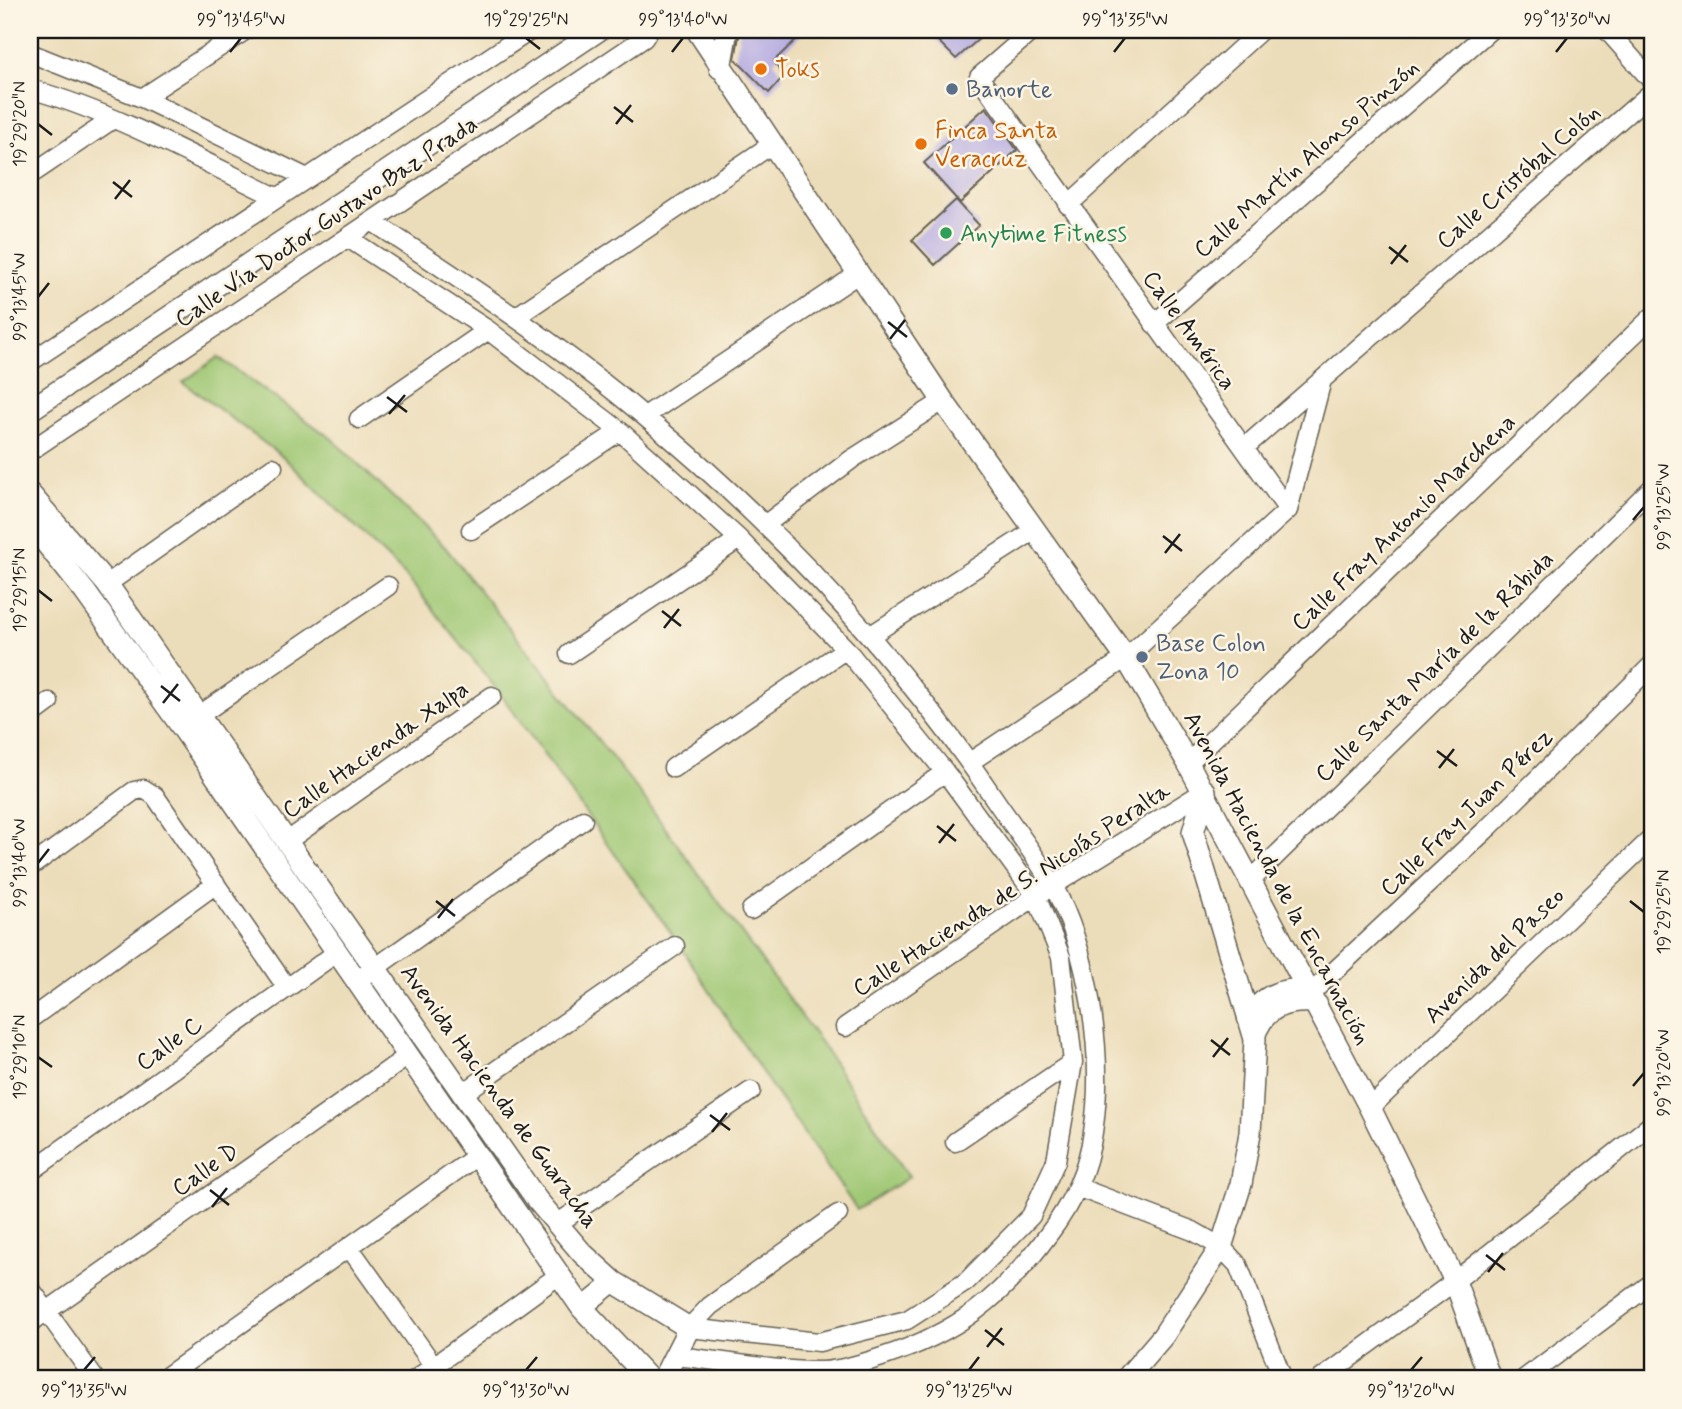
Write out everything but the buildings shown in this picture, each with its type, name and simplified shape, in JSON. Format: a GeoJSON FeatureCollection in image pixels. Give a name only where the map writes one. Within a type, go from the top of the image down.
{"type":"FeatureCollection","features":[{"type":"Feature","properties":{"kind":"main road","name":"Calle Vía Doctor Gustavo Baz Prada"},"geometry":{"type":"LineString","coordinates":[[30,410],[599,30]]}},
{"type":"Feature","properties":{"kind":"main road","name":"Avenida Hacienda de la Encarnación"},"geometry":{"type":"LineString","coordinates":[[697,30],[943,401],[1126,658],[1205,791],[1315,998],[1455,1281],[1490,1379]]}},
{"type":"Feature","properties":{"kind":"main road"},"geometry":{"type":"LineString","coordinates":[[720,68],[726,30]]}},
{"type":"Feature","properties":{"kind":"main road","name":"Avenida Hacienda de Guaracha"},"geometry":{"type":"LineString","coordinates":[[30,494],[107,584],[537,1200],[614,1282],[689,1328]]}},
{"type":"Feature","properties":{"kind":"main road","name":"Avenida Hacienda de Guaracha"},"geometry":{"type":"LineString","coordinates":[[30,523],[85,592],[182,727],[582,1308],[649,1379]]}},
{"type":"Feature","properties":{"kind":"main road"},"geometry":{"type":"LineString","coordinates":[[1126,1379],[1163,1336],[1222,1247],[1241,1184],[1250,1133],[1251,1029],[1193,832],[1205,791]]}},
{"type":"Feature","properties":{"kind":"main road"},"geometry":{"type":"LineString","coordinates":[[663,1379],[689,1328]]}},
{"type":"Feature","properties":{"kind":"street"},"geometry":{"type":"LineString","coordinates":[[142,98],[246,30]]}},
{"type":"Feature","properties":{"kind":"street","name":"Calle Vía Doctor Gustavo Baz Prada"},"geometry":{"type":"LineString","coordinates":[[30,362],[305,177],[531,30]]}},
{"type":"Feature","properties":{"kind":"street","name":"Calle Vía Doctor Gustavo Baz Prada"},"geometry":{"type":"LineString","coordinates":[[30,451],[644,38],[649,30]]}},
{"type":"Feature","properties":{"kind":"street","name":"Calle América"},"geometry":{"type":"LineString","coordinates":[[1033,30],[979,77],[1288,510]]}},
{"type":"Feature","properties":{"kind":"street"},"geometry":{"type":"LineString","coordinates":[[1068,205],[1261,30]]}},
{"type":"Feature","properties":{"kind":"street","name":"Calle Martín Alonso Pinzón"},"geometry":{"type":"LineString","coordinates":[[1154,324],[1490,30]]}},
{"type":"Feature","properties":{"kind":"street"},"geometry":{"type":"LineString","coordinates":[[1607,30],[1652,81]]}},
{"type":"Feature","properties":{"kind":"street"},"geometry":{"type":"LineString","coordinates":[[30,53],[142,98],[305,177]]}},
{"type":"Feature","properties":{"kind":"street"},"geometry":{"type":"LineString","coordinates":[[30,89],[66,99],[113,119],[276,197]]}},
{"type":"Feature","properties":{"kind":"street","name":"Calle Cristóbal Colón"},"geometry":{"type":"LineString","coordinates":[[1245,447],[1652,92]]}},
{"type":"Feature","properties":{"kind":"street"},"geometry":{"type":"LineString","coordinates":[[30,175],[113,119]]}},
{"type":"Feature","properties":{"kind":"street"},"geometry":{"type":"LineString","coordinates":[[517,316],[771,145]]}},
{"type":"Feature","properties":{"kind":"street"},"geometry":{"type":"LineString","coordinates":[[373,222],[517,316],[645,416],[766,524],[871,635],[970,762],[1053,885],[1076,942],[1088,993],[1096,1068],[1093,1132],[1077,1187],[1059,1221],[1001,1293],[963,1322],[921,1345],[867,1362],[824,1371],[674,1356]]}},
{"type":"Feature","properties":{"kind":"street","name":"Avenida Hacienda de Guaracha"},"geometry":{"type":"LineString","coordinates":[[348,238],[488,330],[620,430],[762,562],[846,649],[945,772],[1036,896],[1061,957],[1073,1062],[1056,1161],[1031,1216],[966,1282],[907,1320],[819,1342],[689,1328]]}},
{"type":"Feature","properties":{"kind":"street"},"geometry":{"type":"LineString","coordinates":[[645,416],[858,274]]}},
{"type":"Feature","properties":{"kind":"street","name":"Calle Fray Antonio Marchena"},"geometry":{"type":"LineString","coordinates":[[1188,763],[1652,317]]}},
{"type":"Feature","properties":{"kind":"street"},"geometry":{"type":"LineString","coordinates":[[359,419],[488,330]]}},
{"type":"Feature","properties":{"kind":"street"},"geometry":{"type":"LineString","coordinates":[[537,367],[554,345]]}},
{"type":"Feature","properties":{"kind":"street"},"geometry":{"type":"LineString","coordinates":[[970,762],[1126,658],[1288,510],[1322,380]]}},
{"type":"Feature","properties":{"kind":"street"},"geometry":{"type":"LineString","coordinates":[[766,524],[852,459],[943,401]]}},
{"type":"Feature","properties":{"kind":"street"},"geometry":{"type":"LineString","coordinates":[[471,530],[620,430]]}},
{"type":"Feature","properties":{"kind":"street"},"geometry":{"type":"LineString","coordinates":[[107,584],[273,467]]}},
{"type":"Feature","properties":{"kind":"street","name":"Calle Santa María de la Rábida"},"geometry":{"type":"LineString","coordinates":[[1251,880],[1652,488]]}},
{"type":"Feature","properties":{"kind":"street"},"geometry":{"type":"LineString","coordinates":[[871,635],[1035,530]]}},
{"type":"Feature","properties":{"kind":"street"},"geometry":{"type":"LineString","coordinates":[[569,654],[739,539]]}},
{"type":"Feature","properties":{"kind":"street"},"geometry":{"type":"LineString","coordinates":[[762,562],[776,563],[785,556],[786,547]]}},
{"type":"Feature","properties":{"kind":"street"},"geometry":{"type":"LineString","coordinates":[[182,727],[388,586]]}},
{"type":"Feature","properties":{"kind":"street"},"geometry":{"type":"LineString","coordinates":[[821,624],[824,612],[833,606],[846,608]]}},
{"type":"Feature","properties":{"kind":"street"},"geometry":{"type":"LineString","coordinates":[[673,768],[846,649]]}},
{"type":"Feature","properties":{"kind":"street","name":"Calle Fray Juan Pérez"},"geometry":{"type":"LineString","coordinates":[[1315,998],[1652,665]]}},
{"type":"Feature","properties":{"kind":"street","name":"Calle Hacienda Xalpa"},"geometry":{"type":"LineString","coordinates":[[286,842],[492,696]]}},
{"type":"Feature","properties":{"kind":"street"},"geometry":{"type":"LineString","coordinates":[[30,716],[49,702]]}},
{"type":"Feature","properties":{"kind":"street"},"geometry":{"type":"LineString","coordinates":[[751,910],[945,772]]}},
{"type":"Feature","properties":{"kind":"street"},"geometry":{"type":"LineString","coordinates":[[30,867],[134,791],[144,789],[155,796],[287,988]]}},
{"type":"Feature","properties":{"kind":"street","name":"Calle Hacienda de S. Nicolás Peralta"},"geometry":{"type":"LineString","coordinates":[[845,1027],[1036,896],[1205,791]]}},
{"type":"Feature","properties":{"kind":"street"},"geometry":{"type":"LineString","coordinates":[[356,982],[583,820]]}},
{"type":"Feature","properties":{"kind":"street","name":"Avenida del Paseo"},"geometry":{"type":"LineString","coordinates":[[1370,1108],[1652,838]]}},
{"type":"Feature","properties":{"kind":"street"},"geometry":{"type":"LineString","coordinates":[[30,1019],[216,884]]}},
{"type":"Feature","properties":{"kind":"street"},"geometry":{"type":"LineString","coordinates":[[462,1094],[675,946]]}},
{"type":"Feature","properties":{"kind":"street","name":"Calle C"},"geometry":{"type":"LineString","coordinates":[[30,1172],[336,953]]}},
{"type":"Feature","properties":{"kind":"street"},"geometry":{"type":"LineString","coordinates":[[1251,1029],[1259,1027],[1275,1009],[1315,998]]}},
{"type":"Feature","properties":{"kind":"street","name":"Calle D"},"geometry":{"type":"LineString","coordinates":[[30,1323],[408,1056]]}},
{"type":"Feature","properties":{"kind":"street"},"geometry":{"type":"LineString","coordinates":[[955,1142],[1073,1062]]}},
{"type":"Feature","properties":{"kind":"street"},"geometry":{"type":"LineString","coordinates":[[557,1224],[751,1091]]}},
{"type":"Feature","properties":{"kind":"street"},"geometry":{"type":"LineString","coordinates":[[1321,1379],[1455,1281],[1652,1124]]}},
{"type":"Feature","properties":{"kind":"street"},"geometry":{"type":"LineString","coordinates":[[163,1379],[477,1156]]}},
{"type":"Feature","properties":{"kind":"street"},"geometry":{"type":"LineString","coordinates":[[1077,1187],[1193,1231],[1222,1247],[1238,1265],[1283,1379]]}},
{"type":"Feature","properties":{"kind":"street"},"geometry":{"type":"LineString","coordinates":[[517,1214],[537,1200]]}},
{"type":"Feature","properties":{"kind":"street"},"geometry":{"type":"LineString","coordinates":[[689,1328],[709,1306],[838,1214]]}},
{"type":"Feature","properties":{"kind":"street"},"geometry":{"type":"LineString","coordinates":[[349,1247],[434,1366]]}},
{"type":"Feature","properties":{"kind":"street"},"geometry":{"type":"LineString","coordinates":[[416,1379],[559,1275]]}},
{"type":"Feature","properties":{"kind":"street"},"geometry":{"type":"LineString","coordinates":[[582,1308],[614,1282]]}},
{"type":"Feature","properties":{"kind":"street"},"geometry":{"type":"LineString","coordinates":[[1524,1379],[1652,1283]]}},
{"type":"Feature","properties":{"kind":"street"},"geometry":{"type":"LineString","coordinates":[[30,1288],[95,1379]]}},
{"type":"Feature","properties":{"kind":"green space"},"geometry":{"type":"Polygon","coordinates":[[[218,357],[331,438],[445,547],[637,789],[821,1043],[909,1177],[857,1210],[767,1080],[679,944],[499,692],[405,575],[283,457],[183,382],[218,357]]]}},
{"type":"Feature","properties":{"kind":"place","name":"Toks"},"geometry":{"type":"Point","coordinates":[761,69]}},
{"type":"Feature","properties":{"kind":"place","name":"Banorte"},"geometry":{"type":"Point","coordinates":[952,89]}},
{"type":"Feature","properties":{"kind":"place","name":"Finca Santa Veracruz"},"geometry":{"type":"Point","coordinates":[921,144]}},
{"type":"Feature","properties":{"kind":"place","name":"Anytime Fitness"},"geometry":{"type":"Point","coordinates":[946,233]}},
{"type":"Feature","properties":{"kind":"place","name":"Base Colon Zona 10"},"geometry":{"type":"Point","coordinates":[1142,657]}}]}
